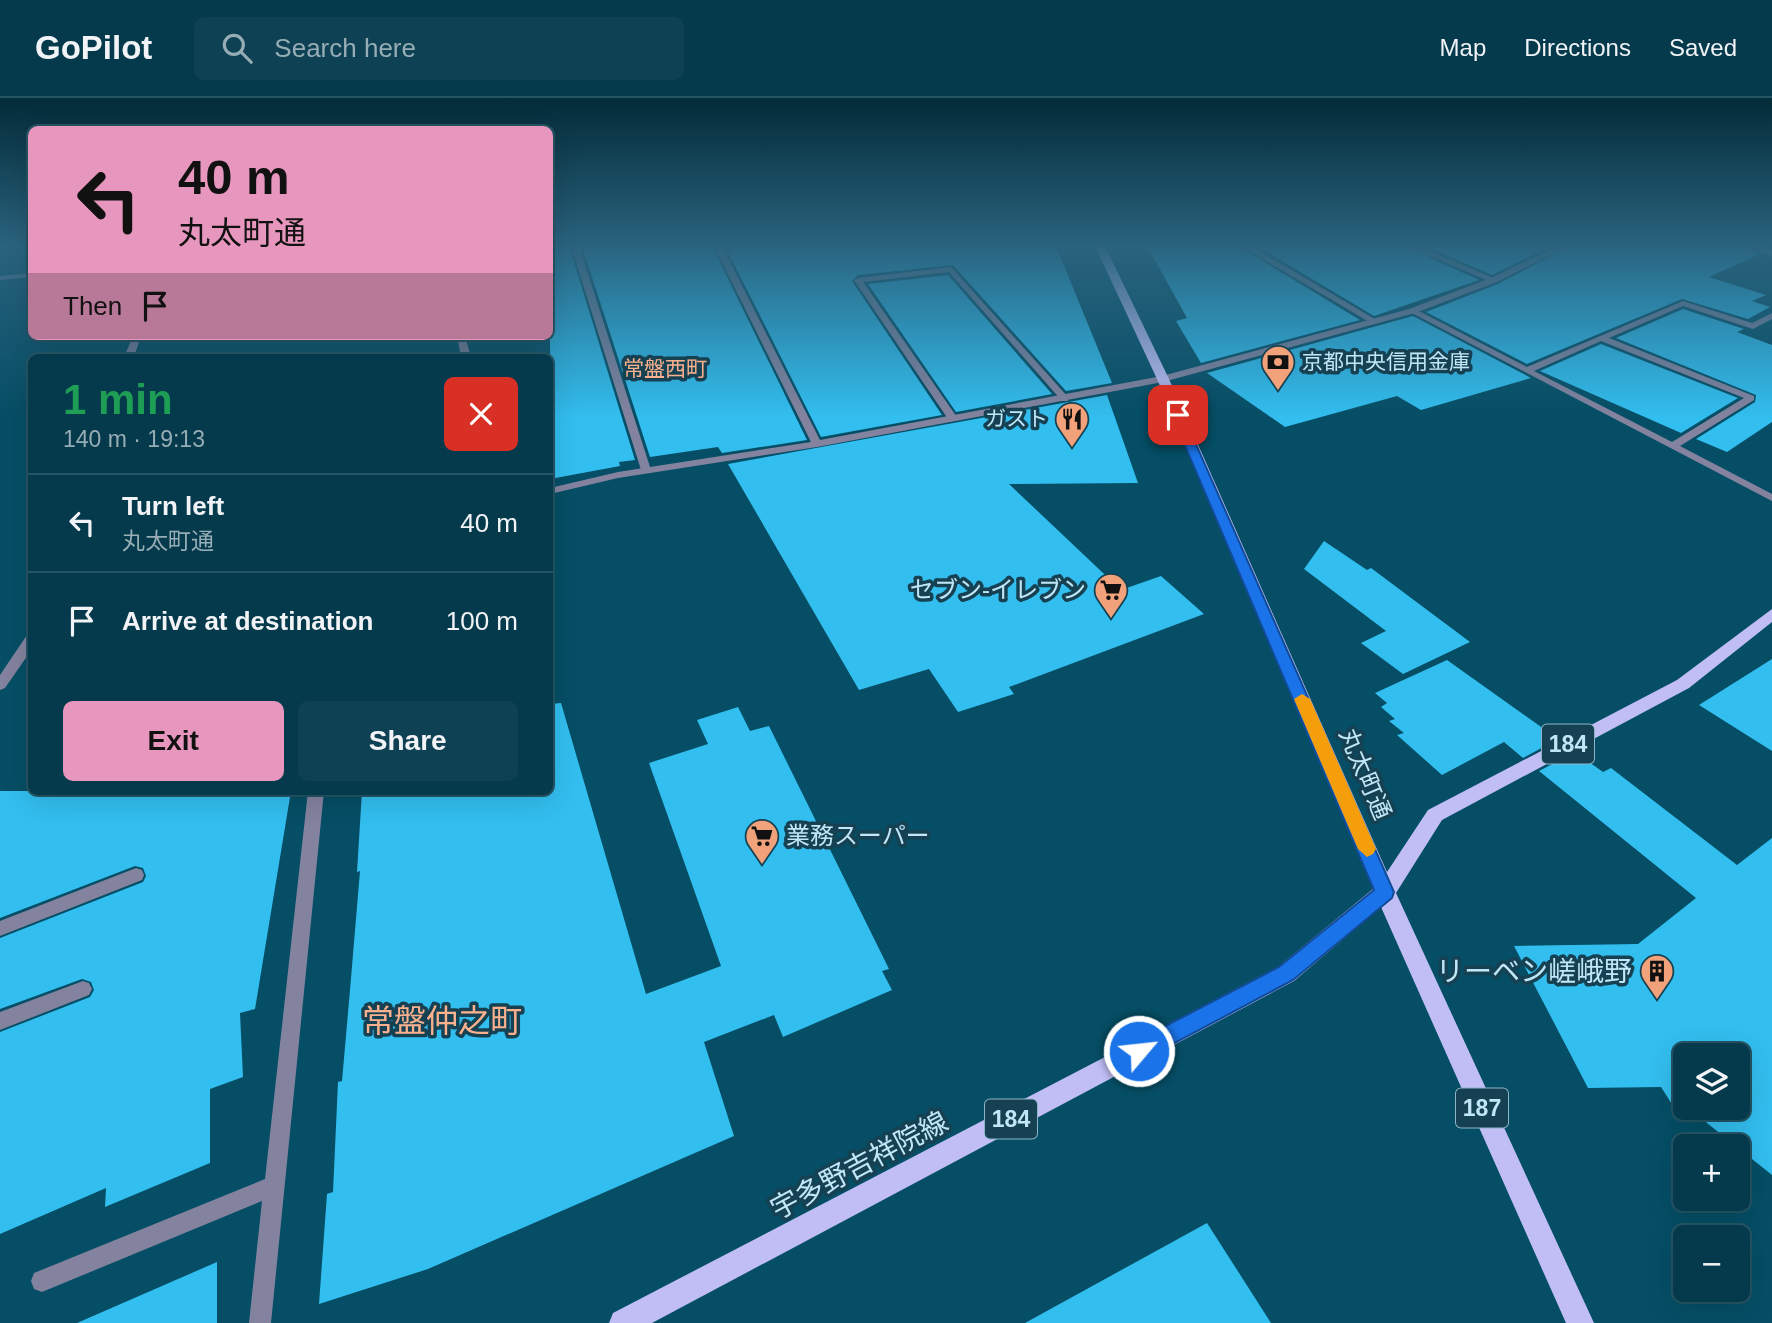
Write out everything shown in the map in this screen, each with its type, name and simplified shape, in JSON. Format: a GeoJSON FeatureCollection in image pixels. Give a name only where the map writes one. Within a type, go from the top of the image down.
{"type":"FeatureCollection","features":[{"type":"Feature","properties":{"kind":"main road","name":"丸太町通"},"geometry":{"type":"LineString","coordinates":[[1127,303],[1163,379],[1385,892],[1580,1323]]}},
{"type":"Feature","properties":{"kind":"main road","name":"宇多野吉祥院線"},"geometry":{"type":"LineString","coordinates":[[623,1323],[1286,974],[1385,892],[1435,815],[1683,684],[1772,614]]}},
{"type":"Feature","properties":{"kind":"street"},"geometry":{"type":"LineString","coordinates":[[593,303],[646,470]]}},
{"type":"Feature","properties":{"kind":"street"},"geometry":{"type":"LineString","coordinates":[[747,303],[817,444]]}},
{"type":"Feature","properties":{"kind":"street"},"geometry":{"type":"LineString","coordinates":[[874,303],[954,420]]}},
{"type":"Feature","properties":{"kind":"street"},"geometry":{"type":"LineString","coordinates":[[981,303],[1065,398]]}},
{"type":"Feature","properties":{"kind":"street"},"geometry":{"type":"LineString","coordinates":[[1343,303],[1374,321]]}},
{"type":"Feature","properties":{"kind":"street"},"geometry":{"type":"LineString","coordinates":[[553,490],[646,470],[954,420],[1163,379],[1432,303]]}},
{"type":"Feature","properties":{"kind":"street"},"geometry":{"type":"LineString","coordinates":[[1527,370],[1683,303]]}},
{"type":"Feature","properties":{"kind":"street"},"geometry":{"type":"LineString","coordinates":[[1684,303],[1753,326],[1772,316]]}},
{"type":"Feature","properties":{"kind":"street"},"geometry":{"type":"LineString","coordinates":[[1412,311],[1772,498]]}},
{"type":"Feature","properties":{"kind":"street"},"geometry":{"type":"LineString","coordinates":[[1601,338],[1751,398],[1673,446]]}},
{"type":"Feature","properties":{"kind":"street"},"geometry":{"type":"LineString","coordinates":[[0,685],[28,644]]}},
{"type":"Feature","properties":{"kind":"street"},"geometry":{"type":"LineString","coordinates":[[260,1323],[316,795]]}},
{"type":"Feature","properties":{"kind":"street"},"geometry":{"type":"LineString","coordinates":[[0,929],[136,875]]}},
{"type":"Feature","properties":{"kind":"street"},"geometry":{"type":"LineString","coordinates":[[0,1021],[83,989]]}},
{"type":"Feature","properties":{"kind":"street"},"geometry":{"type":"LineString","coordinates":[[42,1281],[275,1185]]}},
{"type":"Feature","properties":{"kind":"building"},"geometry":{"type":"Polygon","coordinates":[[[553,303],[587,303],[635,460],[619,462],[620,466],[553,478],[553,354],[550,354],[550,340],[553,340],[553,303]]]}},
{"type":"Feature","properties":{"kind":"building"},"geometry":{"type":"Polygon","coordinates":[[[600,303],[740,303],[807,440],[722,453],[718,447],[650,457],[600,303]]]}},
{"type":"Feature","properties":{"kind":"building"},"geometry":{"type":"Polygon","coordinates":[[[754,303],[867,303],[942,415],[821,437],[754,303]]]}},
{"type":"Feature","properties":{"kind":"building"},"geometry":{"type":"Polygon","coordinates":[[[881,303],[973,303],[1052,394],[956,412],[881,303]]]}},
{"type":"Feature","properties":{"kind":"building"},"geometry":{"type":"Polygon","coordinates":[[[987,303],[1079,303],[1112,383],[1066,391],[987,303]]]}},
{"type":"Feature","properties":{"kind":"building"},"geometry":{"type":"Polygon","coordinates":[[[1179,303],[1332,303],[1360,320],[1201,363],[1176,321],[1187,318],[1179,303]]]}},
{"type":"Feature","properties":{"kind":"building"},"geometry":{"type":"Polygon","coordinates":[[[1353,303],[1411,303],[1374,316],[1353,303]]]}},
{"type":"Feature","properties":{"kind":"building"},"geometry":{"type":"Polygon","coordinates":[[[1449,303],[1672,303],[1527,364],[1426,312],[1449,303]]]}},
{"type":"Feature","properties":{"kind":"building"},"geometry":{"type":"Polygon","coordinates":[[[1696,303],[1758,303],[1770,307],[1748,319],[1696,303]]]}},
{"type":"Feature","properties":{"kind":"building"},"geometry":{"type":"Polygon","coordinates":[[[1683,309],[1744,329],[1737,332],[1772,345],[1772,422],[1727,452],[1696,439],[1755,402],[1756,395],[1616,338],[1683,309]]]}},
{"type":"Feature","properties":{"kind":"building"},"geometry":{"type":"Polygon","coordinates":[[[1413,316],[1531,378],[1421,410],[1397,396],[1285,427],[1207,373],[1413,316]]]}},
{"type":"Feature","properties":{"kind":"building"},"geometry":{"type":"Polygon","coordinates":[[[1601,344],[1738,398],[1681,433],[1540,371],[1601,344]]]}},
{"type":"Feature","properties":{"kind":"building"},"geometry":{"type":"Polygon","coordinates":[[[1107,395],[1138,483],[1009,484],[1121,590],[1161,576],[1204,614],[1009,687],[1014,694],[958,712],[929,669],[859,690],[728,464],[1107,395]]]}},
{"type":"Feature","properties":{"kind":"building"},"geometry":{"type":"Polygon","coordinates":[[[1324,541],[1367,570],[1371,568],[1470,642],[1403,674],[1361,643],[1386,631],[1304,569],[1324,541]]]}},
{"type":"Feature","properties":{"kind":"building"},"geometry":{"type":"Polygon","coordinates":[[[1772,659],[1772,751],[1699,705],[1772,659]]]}},
{"type":"Feature","properties":{"kind":"building"},"geometry":{"type":"Polygon","coordinates":[[[1447,660],[1558,739],[1523,758],[1504,742],[1442,775],[1397,735],[1404,733],[1389,721],[1395,719],[1381,707],[1387,703],[1375,693],[1447,660]]]}},
{"type":"Feature","properties":{"kind":"building"},"geometry":{"type":"Polygon","coordinates":[[[561,703],[646,994],[721,966],[649,763],[708,744],[697,720],[738,707],[750,731],[769,726],[889,969],[882,971],[892,990],[783,1037],[774,1015],[704,1042],[734,1136],[428,1269],[319,1304],[327,1194],[333,1192],[338,1082],[342,1081],[360,871],[357,872],[362,795],[553,795],[553,704],[561,703]]]}},
{"type":"Feature","properties":{"kind":"building","name":"リーベン嵯峨野"},"geometry":{"type":"Polygon","coordinates":[[[1575,752],[1603,772],[1611,768],[1737,865],[1772,838],[1772,1175],[1750,1157],[1750,1134],[1721,1134],[1703,1120],[1750,1120],[1750,1043],[1673,1043],[1673,1106],[1661,1087],[1588,1088],[1514,946],[1638,944],[1696,898],[1539,771],[1575,752]]]}},
{"type":"Feature","properties":{"kind":"building"},"geometry":{"type":"Polygon","coordinates":[[[0,791],[28,791],[28,795],[290,795],[255,1009],[240,1013],[243,1077],[210,1089],[210,1163],[105,1207],[106,1188],[0,1234],[0,1032],[90,997],[94,990],[91,982],[82,979],[0,1009],[0,938],[143,882],[146,876],[143,868],[135,866],[0,918],[0,791]]]}},
{"type":"Feature","properties":{"kind":"building"},"geometry":{"type":"Polygon","coordinates":[[[1207,1223],[1271,1323],[1025,1323],[1207,1223]]]}},
{"type":"Feature","properties":{"kind":"building"},"geometry":{"type":"Polygon","coordinates":[[[217,1262],[217,1323],[77,1323],[217,1262]]]}},
{"type":"Feature","properties":{"kind":"slow traffic"},"geometry":{"type":"LineString","coordinates":[[1302,699],[1367,849]]}},
{"type":"Feature","properties":{"kind":"place","name":"京都中央信用金庫"},"geometry":{"type":"Point","coordinates":[1278,392]}},
{"type":"Feature","properties":{"kind":"place","name":"ガスト"},"geometry":{"type":"Point","coordinates":[1072,449]}},
{"type":"Feature","properties":{"kind":"place","name":"セブン-イレブン"},"geometry":{"type":"Point","coordinates":[1111,620]}},
{"type":"Feature","properties":{"kind":"place","name":"業務スーパー"},"geometry":{"type":"Point","coordinates":[762,866]}},
{"type":"Feature","properties":{"kind":"place","name":"リーベン嵯峨野"},"geometry":{"type":"Point","coordinates":[1657,1001]}},
{"type":"Feature","properties":{"kind":"district","name":"常盤西町"},"geometry":{"type":"Point","coordinates":[665,369]}},
{"type":"Feature","properties":{"kind":"district","name":"常盤仲之町"},"geometry":{"type":"Point","coordinates":[442,1021]}},
{"type":"Feature","properties":{"kind":"route"},"geometry":{"type":"LineString","coordinates":[[1139,1051],[1286,974],[1385,892],[1178,415]]}}]}
